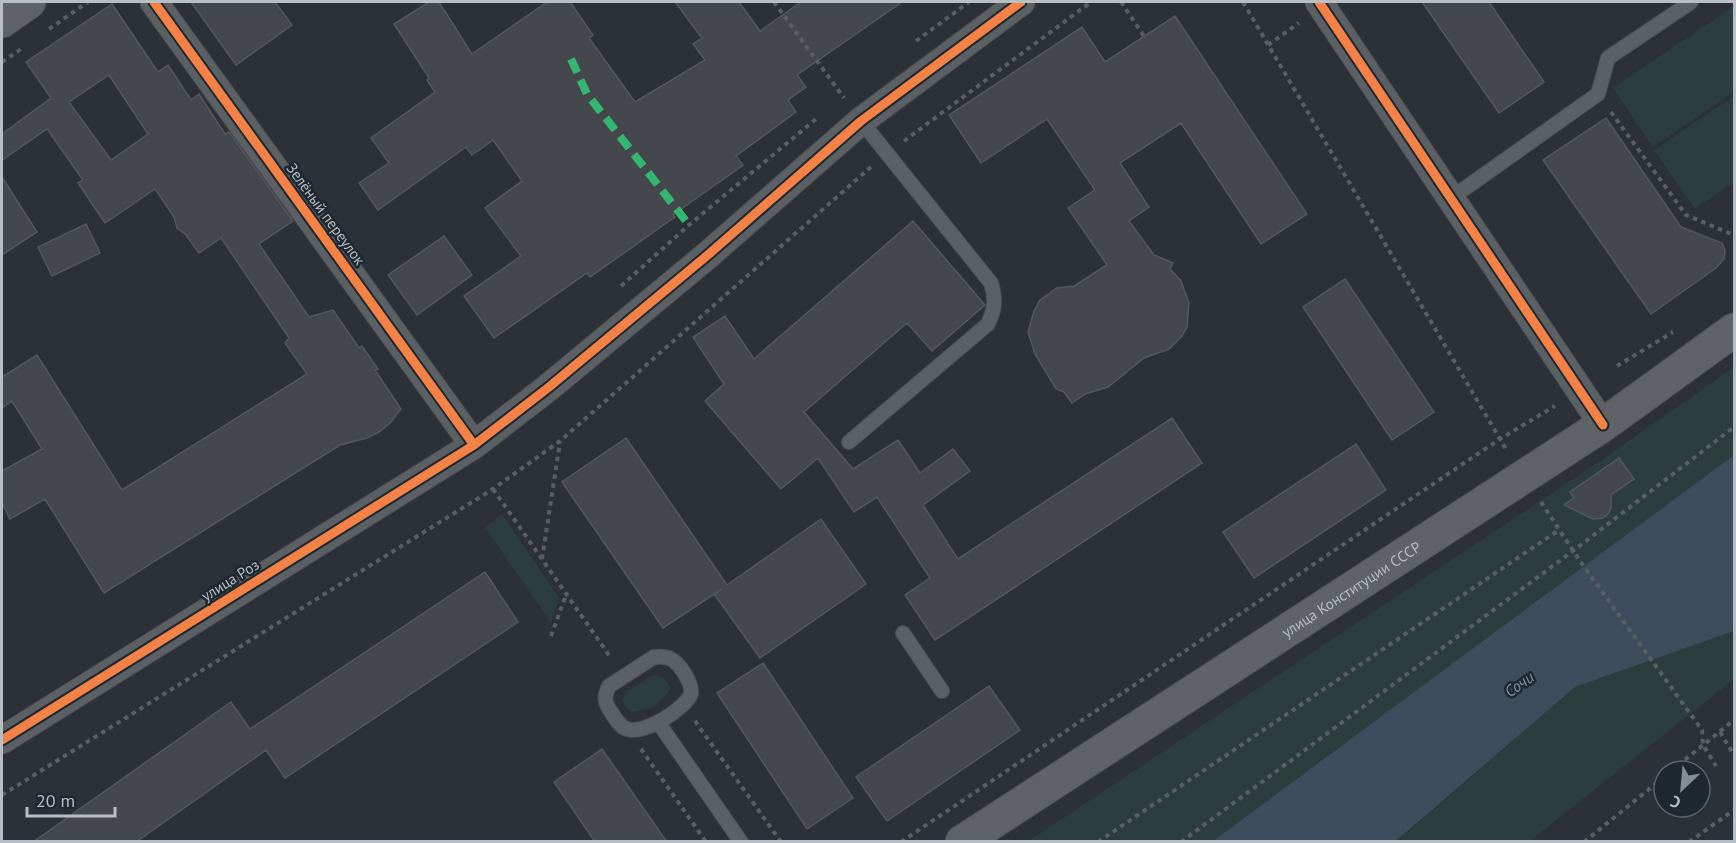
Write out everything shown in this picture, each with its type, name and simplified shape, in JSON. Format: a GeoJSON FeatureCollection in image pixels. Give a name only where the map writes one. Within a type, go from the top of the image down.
{"type":"FeatureCollection","features":[{"type":"Feature","properties":{"kind":"main road"},"geometry":{"type":"LineString","coordinates":[[2,21],[29,2]]}},
{"type":"Feature","properties":{"kind":"main road","name":"улица Конституции СССР"},"geometry":{"type":"LineString","coordinates":[[962,842],[1603,425],[1734,330]]}},
{"type":"Feature","properties":{"kind":"street","name":"Зелёный переулок"},"geometry":{"type":"LineString","coordinates":[[154,2],[474,445]]}},
{"type":"Feature","properties":{"kind":"street","name":"улица Роз"},"geometry":{"type":"LineString","coordinates":[[2,740],[474,445],[549,387],[709,254],[861,121],[1021,2]]}},
{"type":"Feature","properties":{"kind":"street"},"geometry":{"type":"LineString","coordinates":[[1321,4],[1603,425]]}},
{"type":"Feature","properties":{"kind":"lane"},"geometry":{"type":"LineString","coordinates":[[1450,199],[1598,94],[1608,58],[1691,2]]}},
{"type":"Feature","properties":{"kind":"lane"},"geometry":{"type":"LineString","coordinates":[[849,442],[988,324],[994,310],[995,295],[991,283],[861,121]]}},
{"type":"Feature","properties":{"kind":"lane"},"geometry":{"type":"LineString","coordinates":[[903,633],[942,691]]}},
{"type":"Feature","properties":{"kind":"lane"},"geometry":{"type":"LineString","coordinates":[[654,657],[668,657],[676,663],[692,688],[689,700],[684,705],[658,722],[634,730],[626,729],[621,725],[607,706],[604,696],[609,686],[654,657]]}},
{"type":"Feature","properties":{"kind":"lane"},"geometry":{"type":"LineString","coordinates":[[658,722],[741,842]]}},
{"type":"Feature","properties":{"kind":"path"},"geometry":{"type":"LineString","coordinates":[[774,2],[861,121]]}},
{"type":"Feature","properties":{"kind":"path"},"geometry":{"type":"LineString","coordinates":[[1121,2],[1144,36]]}},
{"type":"Feature","properties":{"kind":"path"},"geometry":{"type":"LineString","coordinates":[[1243,2],[1500,439]]}},
{"type":"Feature","properties":{"kind":"path"},"geometry":{"type":"LineString","coordinates":[[1268,45],[1321,4]]}},
{"type":"Feature","properties":{"kind":"path"},"geometry":{"type":"LineString","coordinates":[[1598,94],[1686,215],[1734,235]]}},
{"type":"Feature","properties":{"kind":"path"},"geometry":{"type":"LineString","coordinates":[[901,842],[1500,439],[1555,406]]}},
{"type":"Feature","properties":{"kind":"path"},"geometry":{"type":"LineString","coordinates":[[1181,842],[1573,551],[1734,427]]}},
{"type":"Feature","properties":{"kind":"path"},"geometry":{"type":"LineString","coordinates":[[542,560],[560,441]]}},
{"type":"Feature","properties":{"kind":"path"},"geometry":{"type":"LineString","coordinates":[[493,489],[624,676]]}},
{"type":"Feature","properties":{"kind":"path"},"geometry":{"type":"LineString","coordinates":[[1541,502],[1580,561],[1702,730],[1703,746],[1716,766]]}},
{"type":"Feature","properties":{"kind":"path"},"geometry":{"type":"LineString","coordinates":[[1098,842],[1559,530]]}},
{"type":"Feature","properties":{"kind":"path"},"geometry":{"type":"LineString","coordinates":[[551,636],[566,594]]}},
{"type":"Feature","properties":{"kind":"path"},"geometry":{"type":"LineString","coordinates":[[684,705],[781,842]]}},
{"type":"Feature","properties":{"kind":"path"},"geometry":{"type":"LineString","coordinates":[[1686,759],[1734,720]]}},
{"type":"Feature","properties":{"kind":"path"},"geometry":{"type":"LineString","coordinates":[[626,729],[706,842]]}},
{"type":"Feature","properties":{"kind":"path"},"geometry":{"type":"LineString","coordinates":[[1719,732],[1734,755]]}},
{"type":"Feature","properties":{"kind":"path"},"geometry":{"type":"LineString","coordinates":[[1584,842],[1652,787]]}},
{"type":"Feature","properties":{"kind":"path"},"geometry":{"type":"LineString","coordinates":[[1689,842],[1734,810]]}},
{"type":"Feature","properties":{"kind":"shaded area"},"geometry":{"type":"Polygon","coordinates":[[[1734,6],[1734,92],[1653,147],[1613,88],[1734,6]]]}},
{"type":"Feature","properties":{"kind":"shaded area"},"geometry":{"type":"Polygon","coordinates":[[[1734,96],[1734,182],[1695,209],[1654,150],[1734,96]]]}},
{"type":"Feature","properties":{"kind":"shaded area"},"geometry":{"type":"Polygon","coordinates":[[[1734,367],[1734,455],[1213,841],[1027,842],[1600,461],[1734,367]]]}},
{"type":"Feature","properties":{"kind":"shaded area"},"geometry":{"type":"Polygon","coordinates":[[[502,514],[559,598],[551,623],[485,527],[502,514]]]}},
{"type":"Feature","properties":{"kind":"shaded area"},"geometry":{"type":"Polygon","coordinates":[[[1734,631],[1734,679],[1530,841],[1396,842],[1575,687],[1734,631]]]}},
{"type":"Feature","properties":{"kind":"shaded area"},"geometry":{"type":"Polygon","coordinates":[[[654,675],[664,678],[671,688],[654,706],[630,712],[622,701],[627,691],[654,675]]]}},
{"type":"Feature","properties":{"kind":"water","name":"Сочи"},"geometry":{"type":"Polygon","coordinates":[[[1734,455],[1734,631],[1575,687],[1396,841],[1213,841],[1734,455]]]}},
{"type":"Feature","properties":{"kind":"building"},"geometry":{"type":"Polygon","coordinates":[[[191,2],[275,2],[292,25],[236,65],[191,2]]]}},
{"type":"Feature","properties":{"kind":"building"},"geometry":{"type":"Polygon","coordinates":[[[429,2],[439,2],[472,54],[547,2],[570,2],[593,35],[589,38],[635,102],[705,60],[693,44],[702,38],[675,2],[739,2],[760,31],[801,2],[902,2],[797,75],[806,87],[788,100],[796,112],[736,156],[743,165],[590,277],[587,273],[494,338],[464,296],[521,256],[485,208],[522,181],[493,140],[472,155],[466,147],[378,210],[359,183],[389,163],[371,138],[435,92],[427,80],[429,78],[394,24],[429,2]]]}},
{"type":"Feature","properties":{"kind":"building"},"geometry":{"type":"Polygon","coordinates":[[[1422,2],[1489,2],[1544,82],[1499,113],[1422,2]]]}},
{"type":"Feature","properties":{"kind":"building"},"geometry":{"type":"Polygon","coordinates":[[[112,4],[158,72],[168,65],[191,100],[199,94],[225,134],[229,132],[293,221],[259,244],[309,317],[333,310],[359,348],[362,346],[378,369],[375,370],[401,409],[379,432],[367,438],[340,445],[104,593],[45,499],[10,519],[2,503],[2,471],[42,449],[12,401],[2,408],[2,377],[37,355],[122,490],[307,374],[285,343],[289,338],[221,238],[199,253],[186,235],[177,228],[174,217],[155,189],[105,223],[78,183],[83,180],[47,129],[2,160],[2,134],[51,98],[26,62],[112,4]],[[109,75],[69,102],[111,160],[148,134],[109,75]]]}},
{"type":"Feature","properties":{"kind":"building"},"geometry":{"type":"Polygon","coordinates":[[[1175,16],[1307,214],[1261,244],[1181,123],[1120,163],[1149,207],[1129,221],[1154,255],[1173,263],[1170,269],[1181,281],[1189,303],[1187,327],[1182,336],[1169,349],[1144,358],[1108,387],[1085,394],[1072,403],[1064,392],[1056,389],[1035,354],[1028,332],[1040,300],[1057,288],[1074,286],[1107,265],[1068,208],[1095,190],[1047,119],[981,163],[949,115],[1082,27],[1105,62],[1175,16]]]}},
{"type":"Feature","properties":{"kind":"building"},"geometry":{"type":"Polygon","coordinates":[[[1606,118],[1681,227],[1722,243],[1725,250],[1724,259],[1716,268],[1651,314],[1543,160],[1606,118]]]}},
{"type":"Feature","properties":{"kind":"building"},"geometry":{"type":"Polygon","coordinates":[[[2,177],[37,232],[2,255],[2,177]]]}},
{"type":"Feature","properties":{"kind":"building"},"geometry":{"type":"Polygon","coordinates":[[[913,221],[985,305],[932,351],[907,323],[804,412],[853,469],[898,440],[920,473],[953,449],[970,471],[923,505],[958,559],[1172,418],[1202,463],[935,640],[905,595],[930,578],[877,497],[854,512],[818,458],[781,489],[705,401],[724,384],[693,337],[725,316],[754,359],[913,221]]]}},
{"type":"Feature","properties":{"kind":"building"},"geometry":{"type":"Polygon","coordinates":[[[86,224],[100,253],[52,276],[38,247],[86,224]]]}},
{"type":"Feature","properties":{"kind":"building"},"geometry":{"type":"Polygon","coordinates":[[[444,236],[472,275],[417,315],[388,275],[444,236]]]}},
{"type":"Feature","properties":{"kind":"building"},"geometry":{"type":"Polygon","coordinates":[[[1345,279],[1434,412],[1392,440],[1303,307],[1345,279]]]}},
{"type":"Feature","properties":{"kind":"building"},"geometry":{"type":"Polygon","coordinates":[[[626,438],[727,585],[821,519],[866,584],[760,658],[714,594],[663,628],[562,482],[626,438]]]}},
{"type":"Feature","properties":{"kind":"building"},"geometry":{"type":"Polygon","coordinates":[[[1356,444],[1386,490],[1254,578],[1223,532],[1356,444]]]}},
{"type":"Feature","properties":{"kind":"building"},"geometry":{"type":"Polygon","coordinates":[[[1619,458],[1634,479],[1611,495],[1611,508],[1608,514],[1603,518],[1593,519],[1564,505],[1574,498],[1570,492],[1619,458]]]}},
{"type":"Feature","properties":{"kind":"building"},"geometry":{"type":"Polygon","coordinates":[[[485,572],[518,622],[285,778],[266,750],[136,842],[33,842],[231,702],[250,729],[485,572]]]}},
{"type":"Feature","properties":{"kind":"building"},"geometry":{"type":"Polygon","coordinates":[[[763,663],[853,798],[807,829],[717,693],[763,663]]]}},
{"type":"Feature","properties":{"kind":"building"},"geometry":{"type":"Polygon","coordinates":[[[989,686],[1020,730],[887,821],[856,777],[989,686]]]}},
{"type":"Feature","properties":{"kind":"building"},"geometry":{"type":"Polygon","coordinates":[[[602,749],[667,842],[595,842],[554,782],[602,749]]]}},
{"type":"Feature","properties":{"kind":"marked path"},"geometry":{"type":"LineString","coordinates":[[571,59],[587,94],[689,225]]}},
{"type":"Feature","properties":{"kind":"cycle path"},"geometry":{"type":"LineString","coordinates":[[154,2],[474,445]]}},
{"type":"Feature","properties":{"kind":"cycle path"},"geometry":{"type":"LineString","coordinates":[[2,740],[474,445],[549,387],[709,254],[861,121],[1021,2]]}},
{"type":"Feature","properties":{"kind":"cycle path"},"geometry":{"type":"LineString","coordinates":[[1319,2],[1603,425]]}}]}
